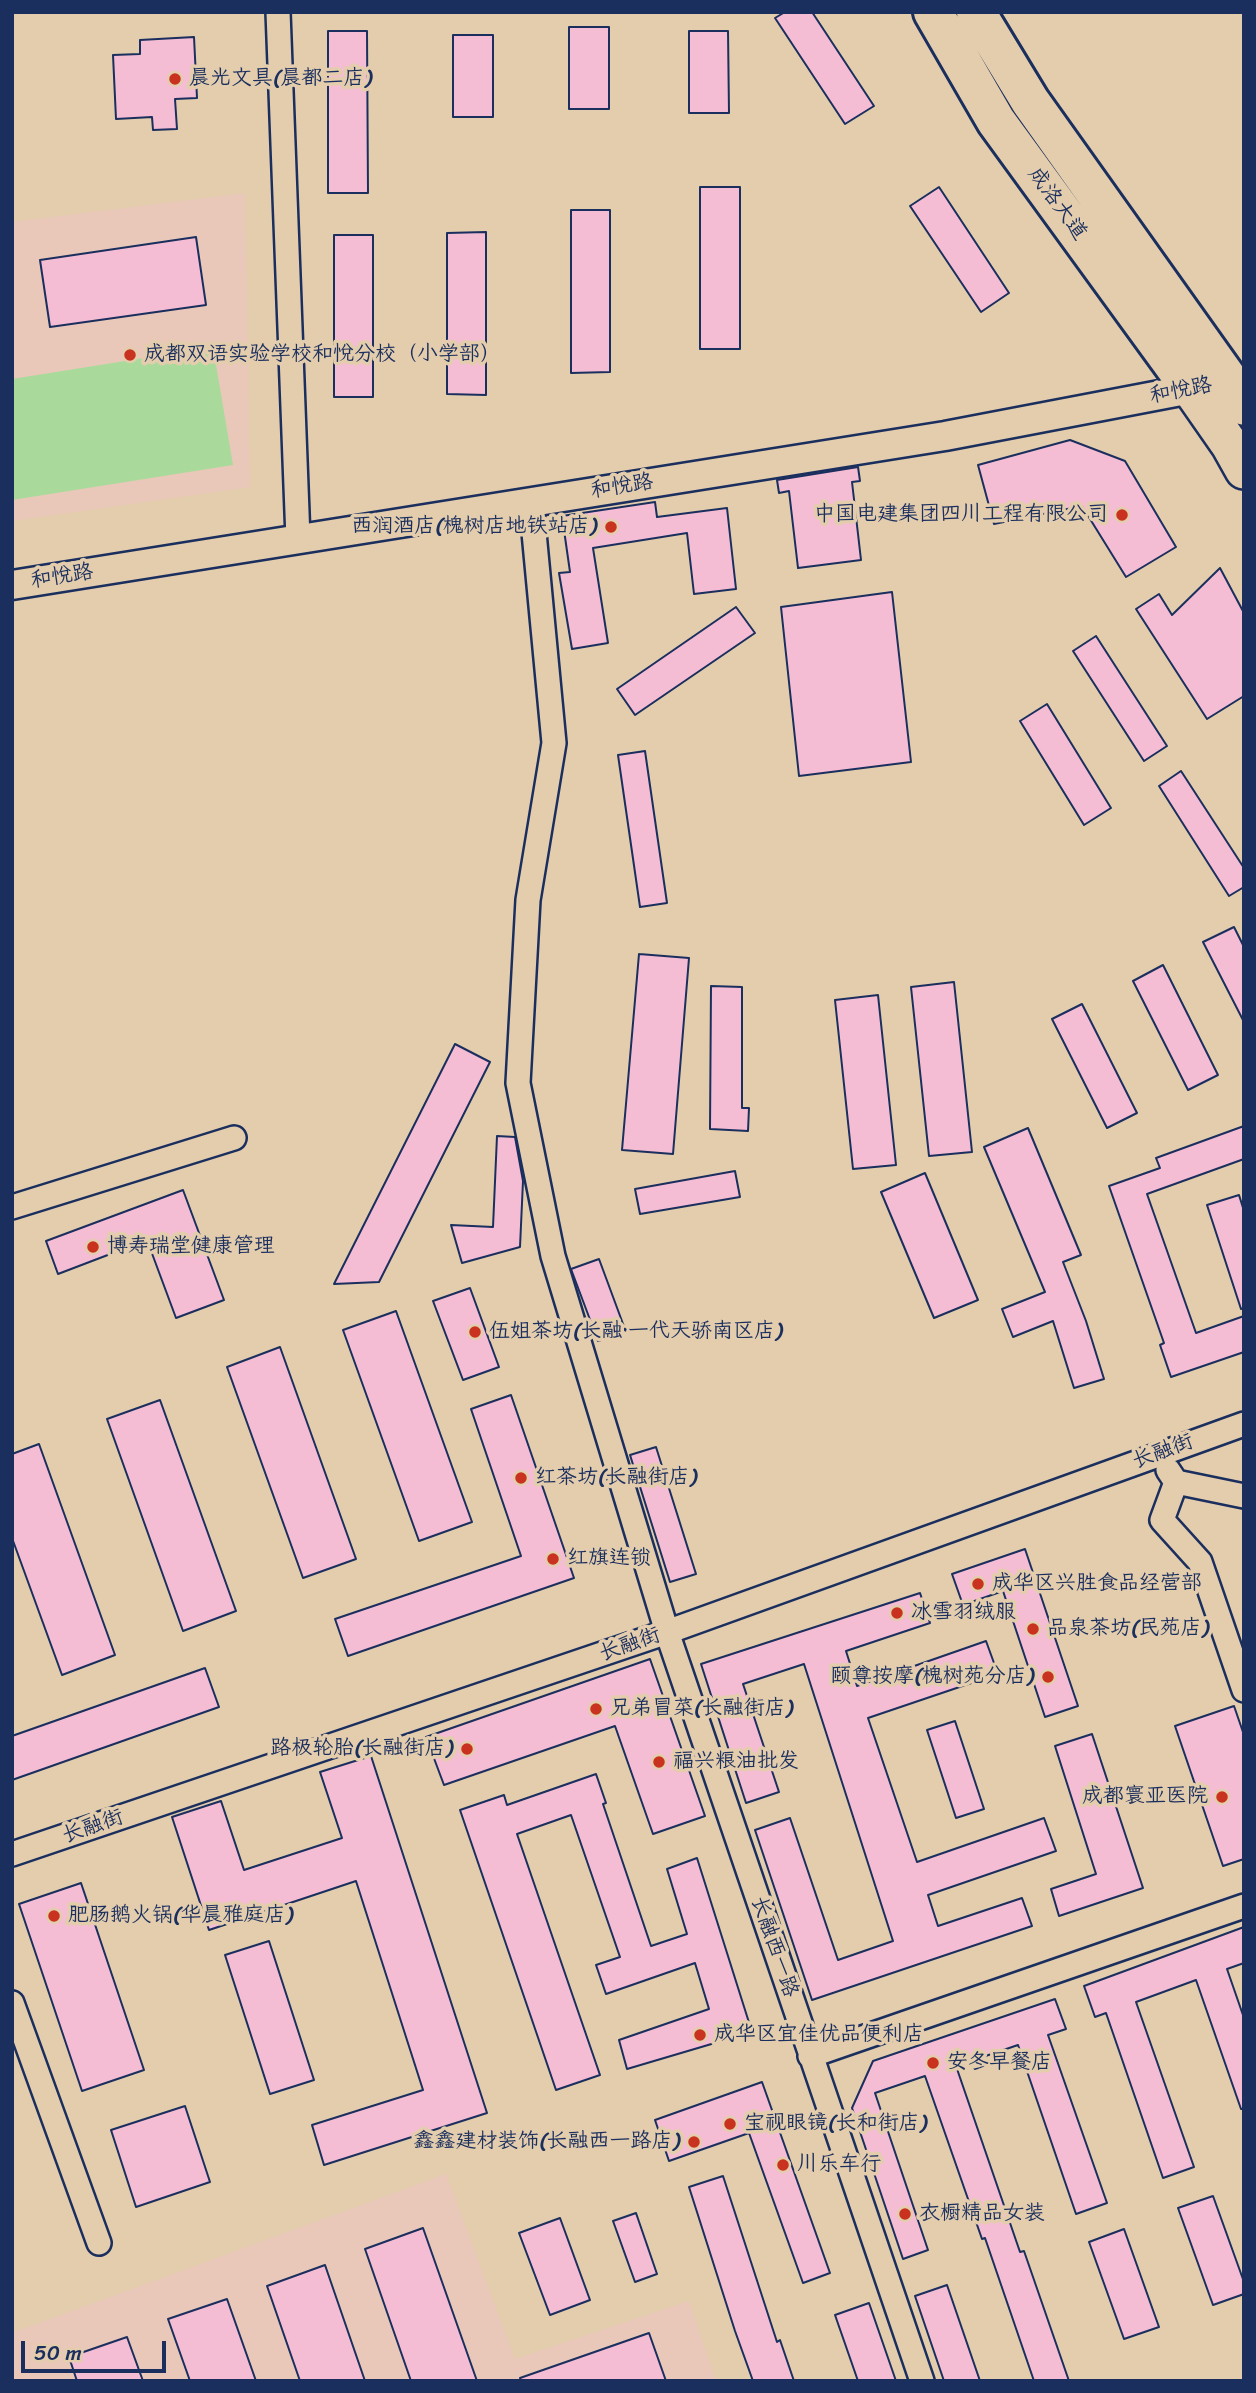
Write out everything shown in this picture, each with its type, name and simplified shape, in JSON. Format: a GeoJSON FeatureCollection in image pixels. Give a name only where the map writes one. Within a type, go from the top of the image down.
{"type":"FeatureCollection","features":[{"type":"Feature","properties":{"kind":"highway","name":"成洛大道"},"geometry":{"type":"LineString","coordinates":[[933,12],[996,121],[1191,389]]}},
{"type":"Feature","properties":{"kind":"highway","name":"成洛大道"},"geometry":{"type":"LineString","coordinates":[[976,12],[1030,101],[1239,389]]}},
{"type":"Feature","properties":{"kind":"main road"},"geometry":{"type":"LineString","coordinates":[[1191,389],[1244,470]]}},
{"type":"Feature","properties":{"kind":"street"},"geometry":{"type":"LineString","coordinates":[[278,12],[298,539]]}},
{"type":"Feature","properties":{"kind":"street","name":"和悦路"},"geometry":{"type":"LineString","coordinates":[[12,585],[945,436],[1191,389],[1239,389]]}},
{"type":"Feature","properties":{"kind":"street","name":"长融西一路"},"geometry":{"type":"LineString","coordinates":[[531,501],[554,743],[528,900],[518,1083],[553,1256],[667,1633],[922,2381]]}},
{"type":"Feature","properties":{"kind":"street"},"geometry":{"type":"LineString","coordinates":[[12,1207],[234,1138]]}},
{"type":"Feature","properties":{"kind":"street","name":"长融街"},"geometry":{"type":"LineString","coordinates":[[12,1854],[667,1633],[1244,1424]]}},
{"type":"Feature","properties":{"kind":"street"},"geometry":{"type":"LineString","coordinates":[[1158,1454],[1175,1482],[1244,1496]]}},
{"type":"Feature","properties":{"kind":"street"},"geometry":{"type":"LineString","coordinates":[[1175,1482],[1162,1520],[1200,1562],[1244,1689]]}},
{"type":"Feature","properties":{"kind":"street"},"geometry":{"type":"LineString","coordinates":[[810,2056],[1244,1906]]}},
{"type":"Feature","properties":{"kind":"street"},"geometry":{"type":"LineString","coordinates":[[12,2003],[99,2243]]}},
{"type":"Feature","properties":{"kind":"shaded area","name":"成都双语实验学校和悦分校（小学部）"},"geometry":{"type":"Polygon","coordinates":[[[245,193],[250,487],[12,521],[12,222],[245,193]]]}},
{"type":"Feature","properties":{"kind":"shaded area"},"geometry":{"type":"Polygon","coordinates":[[[446,2174],[515,2359],[689,2301],[716,2381],[12,2381],[12,2333],[446,2174]]]}},
{"type":"Feature","properties":{"kind":"green space"},"geometry":{"type":"Polygon","coordinates":[[[213,347],[233,465],[12,500],[12,379],[213,347]]]}},
{"type":"Feature","properties":{"kind":"building"},"geometry":{"type":"Polygon","coordinates":[[[785,12],[812,12],[874,106],[845,124],[775,18],[785,12]]]}},
{"type":"Feature","properties":{"kind":"building"},"geometry":{"type":"Polygon","coordinates":[[[569,27],[609,27],[609,109],[569,109],[569,27]]]}},
{"type":"Feature","properties":{"kind":"building"},"geometry":{"type":"Polygon","coordinates":[[[328,31],[367,31],[368,193],[328,193],[328,31]]]}},
{"type":"Feature","properties":{"kind":"building"},"geometry":{"type":"Polygon","coordinates":[[[689,31],[728,31],[729,113],[689,113],[689,31]]]}},
{"type":"Feature","properties":{"kind":"building"},"geometry":{"type":"Polygon","coordinates":[[[453,35],[493,35],[493,117],[453,117],[453,35]]]}},
{"type":"Feature","properties":{"kind":"building"},"geometry":{"type":"Polygon","coordinates":[[[194,37],[197,98],[175,99],[177,129],[153,130],[152,117],[116,119],[113,55],[140,54],[140,40],[194,37]]]}},
{"type":"Feature","properties":{"kind":"building"},"geometry":{"type":"Polygon","coordinates":[[[700,187],[740,187],[740,349],[700,349],[700,187]]]}},
{"type":"Feature","properties":{"kind":"building"},"geometry":{"type":"Polygon","coordinates":[[[939,187],[1009,293],[981,312],[910,206],[939,187]]]}},
{"type":"Feature","properties":{"kind":"building"},"geometry":{"type":"Polygon","coordinates":[[[571,210],[610,210],[610,372],[571,373],[571,210]]]}},
{"type":"Feature","properties":{"kind":"building"},"geometry":{"type":"Polygon","coordinates":[[[486,232],[486,395],[447,394],[447,233],[486,232]]]}},
{"type":"Feature","properties":{"kind":"building"},"geometry":{"type":"Polygon","coordinates":[[[334,235],[373,235],[373,397],[334,397],[334,235]]]}},
{"type":"Feature","properties":{"kind":"building"},"geometry":{"type":"Polygon","coordinates":[[[196,237],[206,305],[50,327],[40,260],[196,237]]]}},
{"type":"Feature","properties":{"kind":"building","name":"中国电建集团四川工程有限公司"},"geometry":{"type":"Polygon","coordinates":[[[1070,440],[1125,461],[1176,547],[1126,577],[1082,506],[994,524],[978,465],[1070,440]]]}},
{"type":"Feature","properties":{"kind":"building"},"geometry":{"type":"Polygon","coordinates":[[[858,467],[860,481],[852,482],[861,560],[798,568],[789,491],[779,493],[777,480],[858,467]]]}},
{"type":"Feature","properties":{"kind":"building"},"geometry":{"type":"Polygon","coordinates":[[[655,502],[657,517],[727,508],[736,589],[694,594],[687,533],[593,548],[608,643],[572,649],[559,573],[570,572],[562,516],[655,502]]]}},
{"type":"Feature","properties":{"kind":"building"},"geometry":{"type":"Polygon","coordinates":[[[1220,568],[1244,613],[1244,696],[1207,719],[1136,609],[1159,594],[1172,615],[1220,568]]]}},
{"type":"Feature","properties":{"kind":"building"},"geometry":{"type":"Polygon","coordinates":[[[892,592],[911,762],[799,776],[781,607],[892,592]]]}},
{"type":"Feature","properties":{"kind":"building"},"geometry":{"type":"Polygon","coordinates":[[[736,607],[755,633],[635,715],[617,689],[736,607]]]}},
{"type":"Feature","properties":{"kind":"building"},"geometry":{"type":"Polygon","coordinates":[[[1096,636],[1167,746],[1144,761],[1073,651],[1096,636]]]}},
{"type":"Feature","properties":{"kind":"building"},"geometry":{"type":"Polygon","coordinates":[[[1047,704],[1111,808],[1084,825],[1020,721],[1047,704]]]}},
{"type":"Feature","properties":{"kind":"building"},"geometry":{"type":"Polygon","coordinates":[[[645,751],[667,903],[640,907],[618,755],[645,751]]]}},
{"type":"Feature","properties":{"kind":"building"},"geometry":{"type":"Polygon","coordinates":[[[1181,771],[1244,868],[1244,887],[1229,896],[1159,786],[1181,771]]]}},
{"type":"Feature","properties":{"kind":"building"},"geometry":{"type":"Polygon","coordinates":[[[1234,927],[1244,947],[1244,1022],[1203,942],[1234,927]]]}},
{"type":"Feature","properties":{"kind":"building"},"geometry":{"type":"Polygon","coordinates":[[[639,954],[689,958],[673,1154],[622,1150],[639,954]]]}},
{"type":"Feature","properties":{"kind":"building"},"geometry":{"type":"Polygon","coordinates":[[[1163,965],[1218,1075],[1188,1090],[1133,981],[1163,965]]]}},
{"type":"Feature","properties":{"kind":"building"},"geometry":{"type":"Polygon","coordinates":[[[954,982],[972,1152],[929,1156],[911,987],[954,982]]]}},
{"type":"Feature","properties":{"kind":"building"},"geometry":{"type":"Polygon","coordinates":[[[711,986],[742,987],[742,1108],[749,1108],[748,1131],[710,1129],[711,986]]]}},
{"type":"Feature","properties":{"kind":"building"},"geometry":{"type":"Polygon","coordinates":[[[878,995],[896,1165],[853,1169],[835,1000],[878,995]]]}},
{"type":"Feature","properties":{"kind":"building"},"geometry":{"type":"Polygon","coordinates":[[[1082,1004],[1137,1113],[1107,1128],[1052,1019],[1082,1004]]]}},
{"type":"Feature","properties":{"kind":"building"},"geometry":{"type":"Polygon","coordinates":[[[455,1044],[490,1062],[379,1282],[334,1284],[455,1044]]]}},
{"type":"Feature","properties":{"kind":"building"},"geometry":{"type":"Polygon","coordinates":[[[1244,1126],[1244,1159],[1147,1194],[1196,1333],[1244,1316],[1244,1352],[1171,1377],[1160,1345],[1164,1343],[1109,1186],[1160,1168],[1156,1158],[1244,1126]]]}},
{"type":"Feature","properties":{"kind":"building"},"geometry":{"type":"Polygon","coordinates":[[[1028,1128],[1081,1255],[1063,1262],[1086,1321],[1104,1379],[1074,1388],[1053,1321],[1013,1337],[1002,1309],[1045,1292],[984,1147],[1028,1128]]]}},
{"type":"Feature","properties":{"kind":"building"},"geometry":{"type":"Polygon","coordinates":[[[497,1136],[515,1137],[523,1181],[520,1247],[462,1263],[451,1225],[493,1227],[497,1136]]]}},
{"type":"Feature","properties":{"kind":"building"},"geometry":{"type":"Polygon","coordinates":[[[735,1171],[740,1197],[640,1214],[635,1189],[735,1171]]]}},
{"type":"Feature","properties":{"kind":"building"},"geometry":{"type":"Polygon","coordinates":[[[925,1173],[978,1300],[934,1318],[881,1192],[925,1173]]]}},
{"type":"Feature","properties":{"kind":"building"},"geometry":{"type":"Polygon","coordinates":[[[183,1190],[224,1300],[176,1318],[147,1240],[58,1274],[46,1241],[183,1190]]]}},
{"type":"Feature","properties":{"kind":"building"},"geometry":{"type":"Polygon","coordinates":[[[1239,1195],[1244,1211],[1244,1308],[1241,1309],[1207,1205],[1239,1195]]]}},
{"type":"Feature","properties":{"kind":"building"},"geometry":{"type":"Polygon","coordinates":[[[599,1259],[626,1332],[598,1341],[571,1269],[599,1259]]]}},
{"type":"Feature","properties":{"kind":"building"},"geometry":{"type":"Polygon","coordinates":[[[470,1288],[499,1367],[463,1380],[433,1301],[470,1288]]]}},
{"type":"Feature","properties":{"kind":"building"},"geometry":{"type":"Polygon","coordinates":[[[396,1311],[472,1522],[419,1541],[343,1330],[396,1311]]]}},
{"type":"Feature","properties":{"kind":"building"},"geometry":{"type":"Polygon","coordinates":[[[280,1347],[356,1559],[303,1578],[227,1367],[280,1347]]]}},
{"type":"Feature","properties":{"kind":"building"},"geometry":{"type":"Polygon","coordinates":[[[511,1395],[574,1578],[348,1656],[335,1619],[521,1556],[471,1409],[511,1395]]]}},
{"type":"Feature","properties":{"kind":"building"},"geometry":{"type":"Polygon","coordinates":[[[160,1400],[236,1611],[183,1631],[107,1419],[160,1400]]]}},
{"type":"Feature","properties":{"kind":"building"},"geometry":{"type":"Polygon","coordinates":[[[39,1444],[115,1655],[62,1675],[12,1538],[12,1454],[39,1444]]]}},
{"type":"Feature","properties":{"kind":"building"},"geometry":{"type":"Polygon","coordinates":[[[656,1447],[696,1574],[670,1582],[630,1455],[656,1447]]]}},
{"type":"Feature","properties":{"kind":"building"},"geometry":{"type":"Polygon","coordinates":[[[1025,1549],[1078,1706],[1045,1717],[1003,1591],[963,1605],[952,1574],[1025,1549]]]}},
{"type":"Feature","properties":{"kind":"building"},"geometry":{"type":"Polygon","coordinates":[[[920,1593],[930,1623],[846,1651],[857,1686],[986,1641],[998,1674],[868,1718],[917,1862],[1044,1818],[1056,1851],[928,1895],[938,1926],[1022,1898],[1032,1926],[812,2000],[755,1830],[790,1818],[838,1960],[893,1941],[804,1664],[743,1684],[779,1792],[746,1803],[701,1664],[920,1593]]]}},
{"type":"Feature","properties":{"kind":"building"},"geometry":{"type":"Polygon","coordinates":[[[650,1659],[705,1816],[653,1834],[615,1726],[444,1785],[426,1737],[650,1659]]]}},
{"type":"Feature","properties":{"kind":"building"},"geometry":{"type":"Polygon","coordinates":[[[205,1668],[219,1707],[12,1780],[12,1736],[205,1668]]]}},
{"type":"Feature","properties":{"kind":"building","name":"成都寰亚医院"},"geometry":{"type":"Polygon","coordinates":[[[1234,1706],[1244,1735],[1244,1859],[1223,1866],[1175,1726],[1234,1706]]]}},
{"type":"Feature","properties":{"kind":"building"},"geometry":{"type":"Polygon","coordinates":[[[955,1721],[984,1809],[956,1818],[927,1730],[955,1721]]]}},
{"type":"Feature","properties":{"kind":"building"},"geometry":{"type":"Polygon","coordinates":[[[1092,1734],[1143,1888],[1059,1916],[1051,1889],[1096,1874],[1055,1746],[1092,1734]]]}},
{"type":"Feature","properties":{"kind":"building"},"geometry":{"type":"Polygon","coordinates":[[[371,1756],[487,2113],[324,2165],[312,2125],[423,2090],[356,1881],[209,1930],[172,1817],[221,1801],[244,1870],[342,1838],[320,1772],[371,1756]]]}},
{"type":"Feature","properties":{"kind":"building"},"geometry":{"type":"Polygon","coordinates":[[[596,1774],[606,1803],[603,1804],[651,1946],[687,1934],[667,1869],[697,1858],[752,2032],[627,2069],[619,2040],[709,2009],[695,1963],[606,1994],[596,1965],[620,1957],[571,1815],[517,1834],[600,2075],[556,2090],[460,1810],[504,1795],[507,1805],[596,1774]]]}},
{"type":"Feature","properties":{"kind":"building"},"geometry":{"type":"Polygon","coordinates":[[[81,1883],[144,2070],[82,2091],[19,1904],[81,1883]]]}},
{"type":"Feature","properties":{"kind":"building"},"geometry":{"type":"Polygon","coordinates":[[[1244,1927],[1244,1963],[1227,1969],[1244,2018],[1244,2109],[1241,2109],[1196,1980],[1136,2002],[1194,2167],[1163,2178],[1106,2013],[1095,2017],[1084,1986],[1244,1927]]]}},
{"type":"Feature","properties":{"kind":"building"},"geometry":{"type":"Polygon","coordinates":[[[269,1941],[314,2080],[270,2094],[225,1955],[269,1941]]]}},
{"type":"Feature","properties":{"kind":"building"},"geometry":{"type":"Polygon","coordinates":[[[1055,1999],[1066,2029],[1048,2035],[1107,2203],[1076,2214],[1018,2045],[956,2066],[1020,2252],[1024,2251],[1069,2381],[1034,2381],[925,2076],[875,2093],[928,2250],[903,2259],[852,2108],[873,2061],[1055,1999]]]}},
{"type":"Feature","properties":{"kind":"building"},"geometry":{"type":"Polygon","coordinates":[[[762,2082],[830,2273],[803,2283],[749,2133],[669,2161],[655,2120],[762,2082]]]}},
{"type":"Feature","properties":{"kind":"building"},"geometry":{"type":"Polygon","coordinates":[[[185,2106],[210,2182],[136,2207],[111,2130],[185,2106]]]}},
{"type":"Feature","properties":{"kind":"building"},"geometry":{"type":"Polygon","coordinates":[[[723,2176],[777,2342],[780,2340],[794,2381],[753,2381],[735,2331],[689,2187],[723,2176]]]}},
{"type":"Feature","properties":{"kind":"building"},"geometry":{"type":"Polygon","coordinates":[[[1213,2196],[1244,2282],[1244,2294],[1213,2305],[1178,2208],[1213,2196]]]}},
{"type":"Feature","properties":{"kind":"building"},"geometry":{"type":"Polygon","coordinates":[[[636,2213],[657,2274],[635,2282],[613,2221],[636,2213]]]}},
{"type":"Feature","properties":{"kind":"building"},"geometry":{"type":"Polygon","coordinates":[[[560,2218],[590,2300],[550,2315],[519,2233],[560,2218]]]}},
{"type":"Feature","properties":{"kind":"building"},"geometry":{"type":"Polygon","coordinates":[[[423,2228],[477,2381],[411,2381],[365,2249],[423,2228]]]}},
{"type":"Feature","properties":{"kind":"building"},"geometry":{"type":"Polygon","coordinates":[[[1124,2229],[1159,2327],[1124,2339],[1089,2242],[1124,2229]]]}},
{"type":"Feature","properties":{"kind":"building"},"geometry":{"type":"Polygon","coordinates":[[[325,2265],[365,2381],[300,2381],[267,2286],[325,2265]]]}},
{"type":"Feature","properties":{"kind":"building"},"geometry":{"type":"Polygon","coordinates":[[[947,2285],[980,2381],[944,2381],[915,2296],[947,2285]]]}},
{"type":"Feature","properties":{"kind":"building"},"geometry":{"type":"Polygon","coordinates":[[[227,2299],[256,2381],[190,2381],[168,2319],[227,2299]]]}},
{"type":"Feature","properties":{"kind":"building"},"geometry":{"type":"Polygon","coordinates":[[[869,2303],[896,2381],[858,2381],[835,2315],[869,2303]]]}},
{"type":"Feature","properties":{"kind":"building"},"geometry":{"type":"Polygon","coordinates":[[[649,2333],[666,2381],[521,2381],[520,2378],[649,2333]]]}},
{"type":"Feature","properties":{"kind":"building"},"geometry":{"type":"Polygon","coordinates":[[[127,2337],[143,2381],[77,2381],[69,2357],[127,2337]]]}},
{"type":"Feature","properties":{"kind":"place","name":"晨光文具(晨都二店)"},"geometry":{"type":"Point","coordinates":[175,79]}},
{"type":"Feature","properties":{"kind":"place","name":"成都双语实验学校和悦分校（小学部）"},"geometry":{"type":"Point","coordinates":[130,355]}},
{"type":"Feature","properties":{"kind":"place","name":"中国电建集团四川工程有限公司"},"geometry":{"type":"Point","coordinates":[1122,515]}},
{"type":"Feature","properties":{"kind":"place","name":"西润酒店(槐树店地铁站店)"},"geometry":{"type":"Point","coordinates":[611,527]}},
{"type":"Feature","properties":{"kind":"place","name":"博寿瑞堂健康管理"},"geometry":{"type":"Point","coordinates":[93,1247]}},
{"type":"Feature","properties":{"kind":"place","name":"伍姐茶坊(长融·一代天骄南区店)"},"geometry":{"type":"Point","coordinates":[475,1332]}},
{"type":"Feature","properties":{"kind":"place","name":"红茶坊(长融街店)"},"geometry":{"type":"Point","coordinates":[521,1478]}},
{"type":"Feature","properties":{"kind":"place","name":"红旗连锁"},"geometry":{"type":"Point","coordinates":[553,1559]}},
{"type":"Feature","properties":{"kind":"place","name":"成华区兴胜食品经营部"},"geometry":{"type":"Point","coordinates":[978,1584]}},
{"type":"Feature","properties":{"kind":"place","name":"冰雪羽绒服"},"geometry":{"type":"Point","coordinates":[897,1613]}},
{"type":"Feature","properties":{"kind":"place","name":"品泉茶坊(民苑店)"},"geometry":{"type":"Point","coordinates":[1033,1629]}},
{"type":"Feature","properties":{"kind":"place","name":"颐尊按摩(槐树苑分店)"},"geometry":{"type":"Point","coordinates":[1048,1677]}},
{"type":"Feature","properties":{"kind":"place","name":"兄弟冒菜(长融街店)"},"geometry":{"type":"Point","coordinates":[596,1709]}},
{"type":"Feature","properties":{"kind":"place","name":"路极轮胎(长融街店)"},"geometry":{"type":"Point","coordinates":[467,1749]}},
{"type":"Feature","properties":{"kind":"place","name":"福兴粮油批发"},"geometry":{"type":"Point","coordinates":[659,1762]}},
{"type":"Feature","properties":{"kind":"place","name":"成都寰亚医院"},"geometry":{"type":"Point","coordinates":[1222,1797]}},
{"type":"Feature","properties":{"kind":"place","name":"肥肠鹅火锅(华晨雅庭店)"},"geometry":{"type":"Point","coordinates":[54,1916]}},
{"type":"Feature","properties":{"kind":"place","name":"成华区宜佳优品便利店"},"geometry":{"type":"Point","coordinates":[700,2035]}},
{"type":"Feature","properties":{"kind":"place","name":"安冬早餐店"},"geometry":{"type":"Point","coordinates":[933,2063]}},
{"type":"Feature","properties":{"kind":"place","name":"宝视眼镜(长和街店)"},"geometry":{"type":"Point","coordinates":[730,2124]}},
{"type":"Feature","properties":{"kind":"place","name":"鑫鑫建材装饰(长融西一路店)"},"geometry":{"type":"Point","coordinates":[694,2142]}},
{"type":"Feature","properties":{"kind":"place","name":"川乐车行"},"geometry":{"type":"Point","coordinates":[783,2165]}},
{"type":"Feature","properties":{"kind":"place","name":"衣橱精品女装"},"geometry":{"type":"Point","coordinates":[905,2214]}}]}
